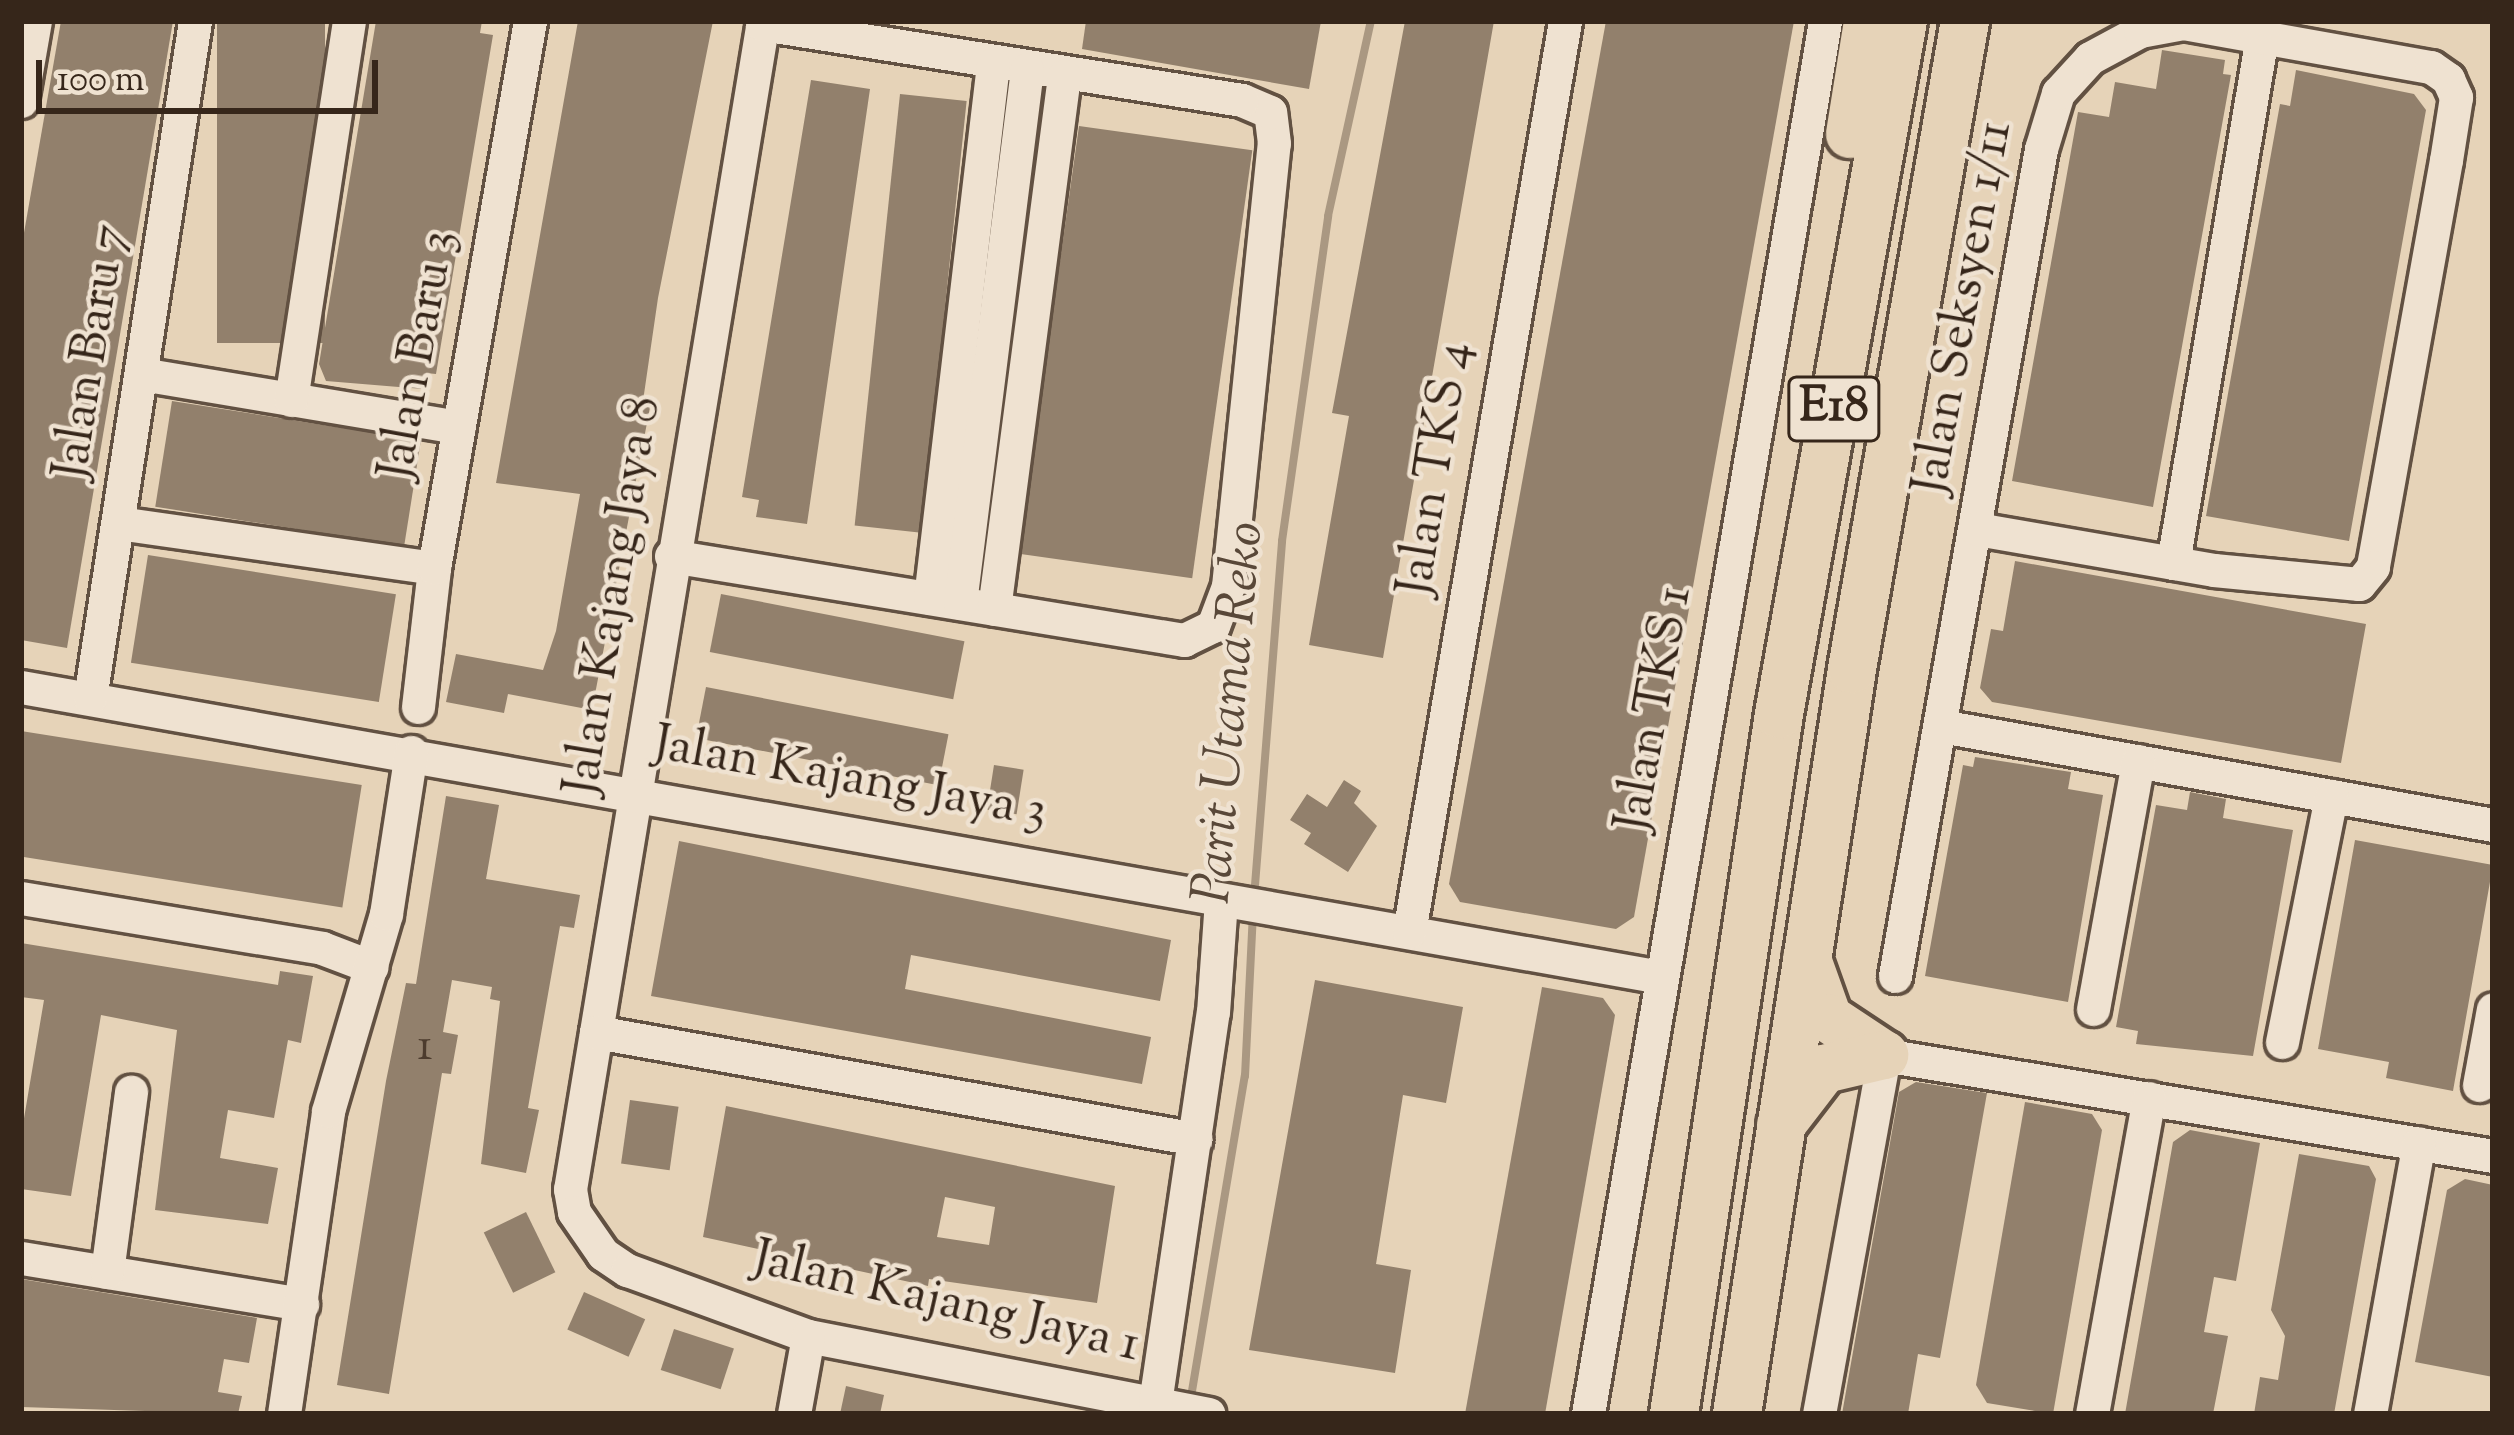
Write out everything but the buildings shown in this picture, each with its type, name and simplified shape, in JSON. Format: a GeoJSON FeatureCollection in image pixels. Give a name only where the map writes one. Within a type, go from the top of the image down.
{"type":"FeatureCollection","features":[{"type":"Feature","properties":{"kind":"highway"},"geometry":{"type":"LineString","coordinates":[[1779,714],[1769,661],[1868,21]]}},
{"type":"Feature","properties":{"kind":"highway","name":"E18"},"geometry":{"type":"LineString","coordinates":[[1674,1414],[1779,714],[1903,21]]}},
{"type":"Feature","properties":{"kind":"highway","name":"E18"},"geometry":{"type":"LineString","coordinates":[[1736,1414],[1806,955],[1965,21]]}},
{"type":"Feature","properties":{"kind":"highway"},"geometry":{"type":"LineString","coordinates":[[1950,111],[1986,21]]}},
{"type":"Feature","properties":{"kind":"highway"},"geometry":{"type":"LineString","coordinates":[[1806,955],[1828,1018],[1884,1055]]}},
{"type":"Feature","properties":{"kind":"highway"},"geometry":{"type":"LineString","coordinates":[[1778,1130],[1824,1069],[1884,1055]]}},
{"type":"Feature","properties":{"kind":"street"},"geometry":{"type":"LineString","coordinates":[[21,101],[35,21]]}},
{"type":"Feature","properties":{"kind":"street","name":"Jalan Baru 7"},"geometry":{"type":"LineString","coordinates":[[90,698],[196,21]]}},
{"type":"Feature","properties":{"kind":"street"},"geometry":{"type":"LineString","coordinates":[[292,400],[349,21]]}},
{"type":"Feature","properties":{"kind":"street","name":"Jalan Baru 3"},"geometry":{"type":"LineString","coordinates":[[418,707],[434,568],[530,21]]}},
{"type":"Feature","properties":{"kind":"street","name":"Jalan TKS 4"},"geometry":{"type":"LineString","coordinates":[[1409,932],[1565,21]]}},
{"type":"Feature","properties":{"kind":"street","name":"Jalan TKS 1"},"geometry":{"type":"LineString","coordinates":[[1588,1414],[1825,21]]}},
{"type":"Feature","properties":{"kind":"street"},"geometry":{"type":"LineString","coordinates":[[671,556],[1184,640],[1213,626],[1228,586],[1274,143],[1270,112],[1243,100],[1064,76],[762,22]]}},
{"type":"Feature","properties":{"kind":"street","name":"Jalan Kajang Jaya 8"},"geometry":{"type":"LineString","coordinates":[[570,1189],[762,22]]}},
{"type":"Feature","properties":{"kind":"street","name":"Jalan Seksyen 1/11"},"geometry":{"type":"LineString","coordinates":[[1895,976],[2058,93],[2090,58],[2140,31],[2183,23],[2431,67],[2456,97],[2372,567],[2359,584],[2344,589],[2173,563]]}},
{"type":"Feature","properties":{"kind":"street"},"geometry":{"type":"LineString","coordinates":[[1976,529],[2173,563],[2262,36]]}},
{"type":"Feature","properties":{"kind":"street"},"geometry":{"type":"LineString","coordinates":[[961,603],[994,64]]}},
{"type":"Feature","properties":{"kind":"street"},"geometry":{"type":"LineString","coordinates":[[961,603],[1028,69]]}},
{"type":"Feature","properties":{"kind":"street"},"geometry":{"type":"LineString","coordinates":[[961,603],[1064,76]]}},
{"type":"Feature","properties":{"kind":"street"},"geometry":{"type":"LineString","coordinates":[[141,374],[459,427]]}},
{"type":"Feature","properties":{"kind":"street"},"geometry":{"type":"LineString","coordinates":[[118,524],[434,568]]}},
{"type":"Feature","properties":{"kind":"street","name":"Jalan Kajang Jaya 3"},"geometry":{"type":"LineString","coordinates":[[21,687],[1661,976]]}},
{"type":"Feature","properties":{"kind":"street"},"geometry":{"type":"LineString","coordinates":[[1941,726],[2493,825]]}},
{"type":"Feature","properties":{"kind":"street"},"geometry":{"type":"LineString","coordinates":[[284,1414],[328,1111],[372,967],[410,752]]}},
{"type":"Feature","properties":{"kind":"street"},"geometry":{"type":"LineString","coordinates":[[2093,1009],[2138,761]]}},
{"type":"Feature","properties":{"kind":"street"},"geometry":{"type":"LineString","coordinates":[[2282,1042],[2331,796]]}},
{"type":"Feature","properties":{"kind":"street"},"geometry":{"type":"LineString","coordinates":[[21,898],[322,948],[372,967]]}},
{"type":"Feature","properties":{"kind":"street"},"geometry":{"type":"LineString","coordinates":[[1160,1404],[1224,901]]}},
{"type":"Feature","properties":{"kind":"street"},"geometry":{"type":"LineString","coordinates":[[2479,1085],[2493,1009]]}},
{"type":"Feature","properties":{"kind":"street"},"geometry":{"type":"LineString","coordinates":[[596,1032],[1196,1138]]}},
{"type":"Feature","properties":{"kind":"street"},"geometry":{"type":"LineString","coordinates":[[1819,1414],[1884,1055],[2493,1156]]}},
{"type":"Feature","properties":{"kind":"street"},"geometry":{"type":"LineString","coordinates":[[106,1272],[131,1092]]}},
{"type":"Feature","properties":{"kind":"street"},"geometry":{"type":"LineString","coordinates":[[2092,1414],[2149,1098]]}},
{"type":"Feature","properties":{"kind":"street"},"geometry":{"type":"LineString","coordinates":[[2370,1414],[2419,1143]]}},
{"type":"Feature","properties":{"kind":"street","name":"Jalan Kajang Jaya 1"},"geometry":{"type":"LineString","coordinates":[[570,1189],[588,1235],[627,1270],[808,1336],[1208,1414]]}},
{"type":"Feature","properties":{"kind":"street"},"geometry":{"type":"LineString","coordinates":[[21,1258],[302,1304]]}},
{"type":"Feature","properties":{"kind":"street"},"geometry":{"type":"LineString","coordinates":[[794,1414],[808,1336]]}},
{"type":"Feature","properties":{"kind":"waterway","name":"Parit Utama Reko"},"geometry":{"type":"LineString","coordinates":[[1254,898],[1282,541],[1328,216],[1371,21]]}},
{"type":"Feature","properties":{"kind":"waterway","name":"Parit Utama Reko"},"geometry":{"type":"LineString","coordinates":[[1190,1403],[1245,1076],[1253,913]]}}]}
